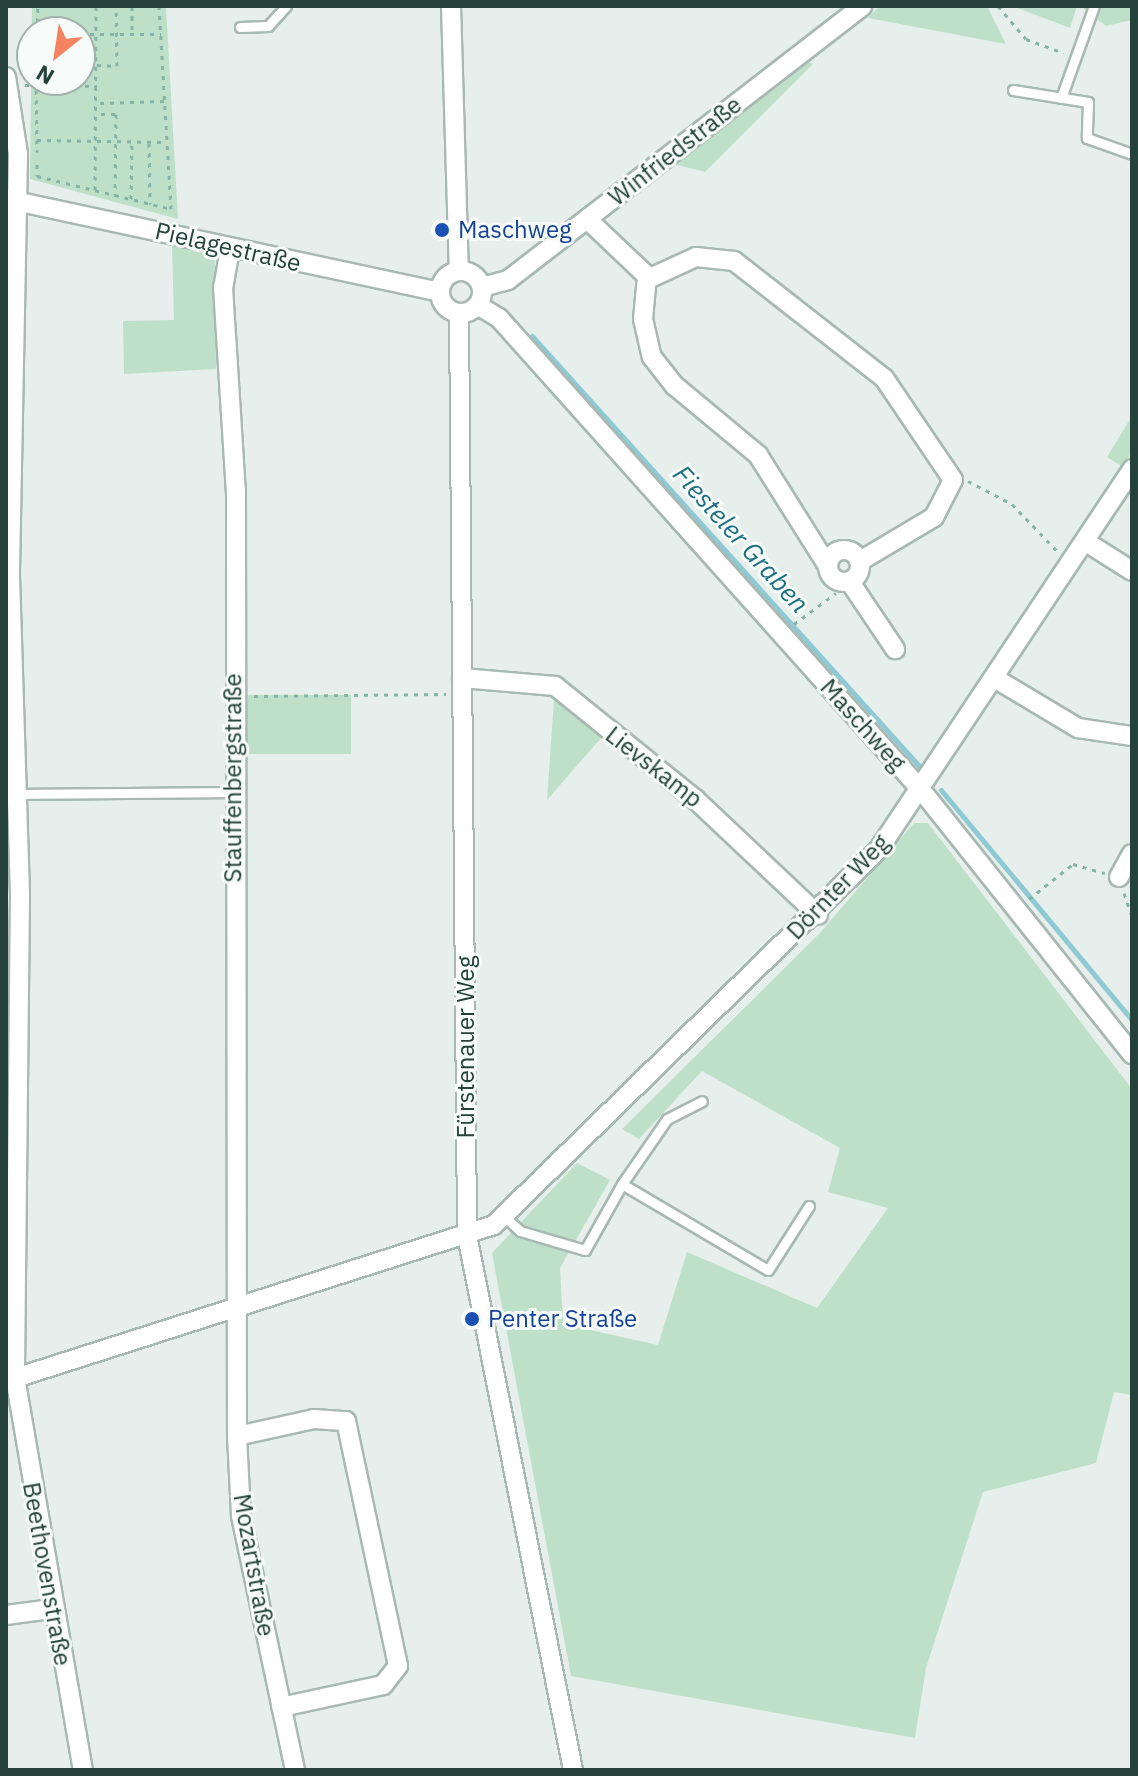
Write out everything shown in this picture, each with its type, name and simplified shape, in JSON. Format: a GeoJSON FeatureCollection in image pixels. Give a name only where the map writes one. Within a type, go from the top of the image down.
{"type":"FeatureCollection","features":[{"type":"Feature","properties":{"kind":"street"},"geometry":{"type":"LineString","coordinates":[[451,6],[459,271],[440,292],[459,313]]}},
{"type":"Feature","properties":{"kind":"street","name":"Winfriedstraße"},"geometry":{"type":"LineString","coordinates":[[459,313],[508,280],[863,6]]}},
{"type":"Feature","properties":{"kind":"street","name":"Beethovenstraße"},"geometry":{"type":"LineString","coordinates":[[8,82],[11,199],[10,576],[17,794],[11,1379],[83,1770]]}},
{"type":"Feature","properties":{"kind":"street","name":"Pielagestraße"},"geometry":{"type":"LineString","coordinates":[[11,199],[230,249],[440,292]]}},
{"type":"Feature","properties":{"kind":"street"},"geometry":{"type":"LineString","coordinates":[[587,219],[648,279]]}},
{"type":"Feature","properties":{"kind":"street","name":"Stauffenbergstraße"},"geometry":{"type":"LineString","coordinates":[[230,249],[223,287],[236,491],[232,696],[237,1309]]}},
{"type":"Feature","properties":{"kind":"street"},"geometry":{"type":"LineString","coordinates":[[648,279],[696,257],[734,261],[884,378],[953,480],[934,517],[860,561],[847,582]]}},
{"type":"Feature","properties":{"kind":"street","name":"Maschweg"},"geometry":{"type":"LineString","coordinates":[[459,271],[922,791],[1132,1054]]}},
{"type":"Feature","properties":{"kind":"street"},"geometry":{"type":"LineString","coordinates":[[648,279],[643,319],[652,357],[675,386],[758,455],[828,566],[847,582],[895,649]]}},
{"type":"Feature","properties":{"kind":"street","name":"Fürstenauer Weg"},"geometry":{"type":"LineString","coordinates":[[459,313],[467,1235],[573,1770]]}},
{"type":"Feature","properties":{"kind":"street","name":"Dörnter Weg"},"geometry":{"type":"LineString","coordinates":[[467,1235],[504,1216],[748,973],[818,915],[922,791],[1132,469]]}},
{"type":"Feature","properties":{"kind":"street"},"geometry":{"type":"LineString","coordinates":[[1086,542],[1132,571]]}},
{"type":"Feature","properties":{"kind":"street"},"geometry":{"type":"LineString","coordinates":[[828,566],[841,550],[860,561]]}},
{"type":"Feature","properties":{"kind":"street"},"geometry":{"type":"LineString","coordinates":[[996,679],[1078,728],[1132,736]]}},
{"type":"Feature","properties":{"kind":"street","name":"Lievskamp"},"geometry":{"type":"LineString","coordinates":[[462,686],[555,686],[695,799],[818,915]]}},
{"type":"Feature","properties":{"kind":"street"},"geometry":{"type":"LineString","coordinates":[[1119,877],[1132,854]]}},
{"type":"Feature","properties":{"kind":"street"},"geometry":{"type":"LineString","coordinates":[[11,1379],[467,1235]]}},
{"type":"Feature","properties":{"kind":"street","name":"Mozartstraße"},"geometry":{"type":"LineString","coordinates":[[237,1309],[237,1436],[241,1516],[295,1770]]}},
{"type":"Feature","properties":{"kind":"street"},"geometry":{"type":"LineString","coordinates":[[237,1436],[314,1419],[346,1421],[398,1666],[383,1685],[281,1707]]}},
{"type":"Feature","properties":{"kind":"street"},"geometry":{"type":"LineString","coordinates":[[6,1615],[51,1609]]}},
{"type":"Feature","properties":{"kind":"lane"},"geometry":{"type":"LineString","coordinates":[[240,27],[268,26],[286,6]]}},
{"type":"Feature","properties":{"kind":"lane"},"geometry":{"type":"LineString","coordinates":[[1061,98],[1094,6]]}},
{"type":"Feature","properties":{"kind":"lane"},"geometry":{"type":"LineString","coordinates":[[1013,90],[1088,102],[1087,138],[1132,154]]}},
{"type":"Feature","properties":{"kind":"lane"},"geometry":{"type":"LineString","coordinates":[[17,794],[233,792]]}},
{"type":"Feature","properties":{"kind":"lane"},"geometry":{"type":"LineString","coordinates":[[504,1216],[520,1231],[585,1250],[622,1184],[667,1119],[702,1101]]}},
{"type":"Feature","properties":{"kind":"lane"},"geometry":{"type":"LineString","coordinates":[[622,1184],[768,1270],[809,1206]]}},
{"type":"Feature","properties":{"kind":"path"},"geometry":{"type":"LineString","coordinates":[[95,190],[100,114],[96,6]]}},
{"type":"Feature","properties":{"kind":"path"},"geometry":{"type":"LineString","coordinates":[[97,65],[117,66],[116,6]]}},
{"type":"Feature","properties":{"kind":"path"},"geometry":{"type":"LineString","coordinates":[[132,6],[132,34]]}},
{"type":"Feature","properties":{"kind":"path"},"geometry":{"type":"LineString","coordinates":[[36,96],[37,176],[171,209],[159,6]]}},
{"type":"Feature","properties":{"kind":"path"},"geometry":{"type":"LineString","coordinates":[[998,6],[1026,39],[1075,57]]}},
{"type":"Feature","properties":{"kind":"path"},"geometry":{"type":"LineString","coordinates":[[97,34],[161,34]]}},
{"type":"Feature","properties":{"kind":"path"},"geometry":{"type":"LineString","coordinates":[[100,103],[165,101]]}},
{"type":"Feature","properties":{"kind":"path"},"geometry":{"type":"LineString","coordinates":[[100,114],[116,114],[115,195]]}},
{"type":"Feature","properties":{"kind":"path"},"geometry":{"type":"LineString","coordinates":[[37,140],[167,142]]}},
{"type":"Feature","properties":{"kind":"path"},"geometry":{"type":"LineString","coordinates":[[131,199],[132,141]]}},
{"type":"Feature","properties":{"kind":"path"},"geometry":{"type":"LineString","coordinates":[[149,142],[150,204]]}},
{"type":"Feature","properties":{"kind":"path"},"geometry":{"type":"LineString","coordinates":[[953,480],[976,482],[1012,504],[1074,561]]}},
{"type":"Feature","properties":{"kind":"path"},"geometry":{"type":"LineString","coordinates":[[796,622],[847,582]]}},
{"type":"Feature","properties":{"kind":"path"},"geometry":{"type":"LineString","coordinates":[[232,696],[462,686]]}},
{"type":"Feature","properties":{"kind":"path"},"geometry":{"type":"LineString","coordinates":[[1037,893],[1073,864],[1119,877],[1132,916]]}},
{"type":"Feature","properties":{"kind":"green space"},"geometry":{"type":"Polygon","coordinates":[[[32,6],[166,6],[178,219],[30,179],[31,96],[96,96],[96,16],[32,16],[32,6]]]}},
{"type":"Feature","properties":{"kind":"green space"},"geometry":{"type":"Polygon","coordinates":[[[880,6],[987,6],[1006,44],[868,18],[880,6]]]}},
{"type":"Feature","properties":{"kind":"green space"},"geometry":{"type":"Polygon","coordinates":[[[1012,6],[1077,6],[1070,28],[1012,6]]]}},
{"type":"Feature","properties":{"kind":"green space"},"geometry":{"type":"Polygon","coordinates":[[[1080,6],[1132,6],[1132,20],[1106,26],[1080,6]]]}},
{"type":"Feature","properties":{"kind":"green space"},"geometry":{"type":"Polygon","coordinates":[[[804,59],[813,64],[705,172],[670,163],[804,59]]]}},
{"type":"Feature","properties":{"kind":"green space"},"geometry":{"type":"Polygon","coordinates":[[[172,245],[215,257],[216,369],[124,374],[123,321],[174,320],[172,245]]]}},
{"type":"Feature","properties":{"kind":"green space"},"geometry":{"type":"Polygon","coordinates":[[[1132,416],[1132,451],[1123,467],[1107,457],[1132,416]]]}},
{"type":"Feature","properties":{"kind":"green space"},"geometry":{"type":"Polygon","coordinates":[[[555,686],[607,731],[547,800],[555,686]]]}},
{"type":"Feature","properties":{"kind":"green space"},"geometry":{"type":"Polygon","coordinates":[[[232,695],[351,695],[351,754],[232,754],[232,695]]]}},
{"type":"Feature","properties":{"kind":"green space"},"geometry":{"type":"Polygon","coordinates":[[[914,823],[928,823],[1132,1089],[1132,1395],[1114,1392],[1096,1463],[983,1492],[926,1668],[915,1738],[571,1676],[492,1253],[577,1163],[610,1180],[560,1268],[563,1324],[658,1345],[687,1252],[817,1308],[888,1208],[828,1192],[840,1148],[702,1071],[639,1139],[622,1129],[820,933],[914,823]]]}},
{"type":"Feature","properties":{"kind":"waterway","name":"Fiesteler Graben"},"geometry":{"type":"LineString","coordinates":[[532,336],[921,768]]}},
{"type":"Feature","properties":{"kind":"waterway","name":"Fiesteler Graben"},"geometry":{"type":"LineString","coordinates":[[941,790],[1132,1020]]}},
{"type":"Feature","properties":{"kind":"place","name":"Maschweg"},"geometry":{"type":"Point","coordinates":[442,230]}},
{"type":"Feature","properties":{"kind":"place","name":"Penter Straße"},"geometry":{"type":"Point","coordinates":[472,1319]}}]}
